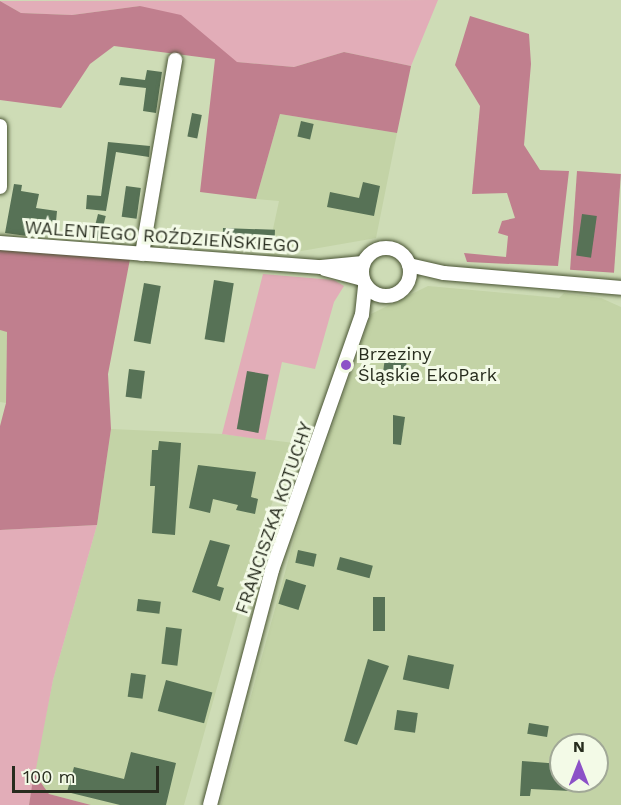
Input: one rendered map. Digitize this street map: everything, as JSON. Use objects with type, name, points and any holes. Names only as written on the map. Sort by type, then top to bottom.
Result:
[{"type":"street","points":[[142,254],[175,60]]},
{"type":"street","points":[[0,126],[0,187]]},
{"type":"street","name":"WALENTEGO ROŹDZIEŃSKIEGO","points":[[0,243],[321,267],[363,263]]},
{"type":"street","points":[[444,273],[407,284],[396,294],[382,296],[364,282],[363,263],[372,252],[385,248],[398,251],[409,265],[444,273],[621,288]]},
{"type":"street","points":[[407,284],[409,265]]},
{"type":"street","name":"WALENTEGO ROŹDZIEŃSKIEGO","points":[[321,267],[364,282]]},
{"type":"street","name":"FRANCISZKA KOTUCHY","points":[[210,805],[272,570],[362,315],[364,282]]},
{"type":"street","name":"FRANCISZKA KOTUCHY","points":[[362,315],[382,296]]},
{"type":"shaded area","points":[[438,0],[411,66],[344,52],[294,67],[236,62],[214,45],[140,6],[72,15],[21,13],[0,1]]},
{"type":"shaded area","points":[[0,1],[21,13],[72,15],[140,6],[181,15],[237,62],[294,67],[344,52],[411,66],[397,133],[280,114],[256,199],[200,192],[215,59],[114,46],[90,64],[61,108],[0,100]]},
{"type":"shaded area","points":[[470,16],[529,34],[531,64],[524,145],[540,170],[569,171],[558,266],[467,262],[464,253],[506,257],[508,236],[498,233],[502,221],[515,218],[507,193],[472,194],[480,106],[455,65]]},
{"type":"shaded area","points":[[280,114],[397,133],[376,238],[267,257],[279,201],[256,199]]},
{"type":"shaded area","points":[[577,171],[621,174],[614,273],[570,270]]},
{"type":"shaded area","points":[[0,246],[130,259],[108,374],[111,429],[97,525],[0,530],[0,426],[6,403],[7,332],[0,330]]},
{"type":"shaded area","points":[[263,274],[334,280],[344,286],[334,302],[315,369],[282,362],[265,440],[222,434]]},
{"type":"shaded area","points":[[428,286],[559,298],[564,293],[601,298],[621,307],[621,805],[221,805],[295,536],[371,314]]},
{"type":"shaded area","points":[[0,330],[7,331],[6,403],[0,402]]},
{"type":"shaded area","points":[[111,429],[222,434],[294,443],[257,545],[184,805],[91,805],[49,794],[34,773],[53,680],[97,525]]},
{"type":"shaded area","points":[[97,525],[53,680],[29,805],[0,805],[0,530]]},
{"type":"shaded area","points":[[34,773],[49,794],[91,805],[29,805]]},
{"type":"building","points":[[147,70],[162,72],[156,113],[143,111],[146,88],[119,85],[121,77],[145,80]]},
{"type":"building","points":[[192,113],[202,115],[197,138],[187,137]]},
{"type":"building","points":[[301,121],[314,124],[310,140],[297,137]]},
{"type":"building","points":[[108,142],[150,146],[149,157],[116,152],[106,211],[86,209],[87,195],[101,196]]},
{"type":"building","points":[[363,182],[380,186],[374,216],[327,207],[330,192],[359,198]]},
{"type":"building","points":[[14,184],[22,185],[21,191],[39,194],[36,208],[57,211],[56,222],[31,218],[27,236],[5,233]]},
{"type":"building","points":[[126,186],[141,188],[137,219],[122,217]]},
{"type":"building","points":[[98,214],[106,216],[99,241],[92,239]]},
{"type":"building","points":[[582,214],[597,216],[591,258],[576,256]]},
{"type":"building","points":[[223,228],[275,230],[274,245],[222,243]]},
{"type":"building","points":[[214,280],[234,283],[224,342],[205,339]]},
{"type":"building","points":[[144,283],[161,286],[150,344],[134,341]]},
{"type":"building","points":[[386,351],[408,354],[404,381],[382,378]]},
{"type":"building","points":[[129,369],[145,371],[141,399],[126,397]]},
{"type":"building","points":[[247,371],[269,375],[258,433],[237,429]]},
{"type":"building","points":[[393,415],[405,417],[401,445],[393,444]]},
{"type":"building","points":[[159,441],[181,443],[175,535],[152,533],[155,486],[150,486],[152,450],[158,450]]},
{"type":"building","points":[[198,465],[256,472],[251,497],[258,499],[255,514],[236,510],[238,505],[213,499],[210,513],[189,508]]},
{"type":"building","points":[[210,540],[230,545],[217,586],[224,588],[220,601],[192,592]]},
{"type":"building","points":[[298,550],[317,554],[314,567],[295,563]]},
{"type":"building","points":[[340,557],[373,566],[369,578],[337,570]]},
{"type":"building","points":[[286,579],[306,585],[298,610],[278,604]]},
{"type":"building","points":[[373,597],[385,597],[385,631],[373,631]]},
{"type":"building","points":[[138,599],[161,602],[159,614],[137,611]]},
{"type":"building","points":[[166,627],[182,629],[177,666],[161,664]]},
{"type":"building","points":[[408,655],[454,665],[449,689],[403,679]]},
{"type":"building","points":[[368,659],[389,666],[357,745],[344,741]]},
{"type":"building","points":[[131,673],[146,675],[143,699],[128,697]]},
{"type":"building","points":[[166,680],[212,692],[204,723],[158,711]]},
{"type":"building","points":[[397,710],[418,713],[415,733],[394,730]]},
{"type":"building","points":[[529,723],[549,726],[547,737],[527,734]]},
{"type":"building","points":[[131,752],[176,763],[166,805],[120,805],[67,792],[74,767],[124,779]]},
{"type":"building","points":[[522,761],[549,763],[549,790],[531,789],[530,796],[520,796]]},
{"type":"place","name":"Brzeziny Śląskie EkoPark","points":[[346,365]]}]
